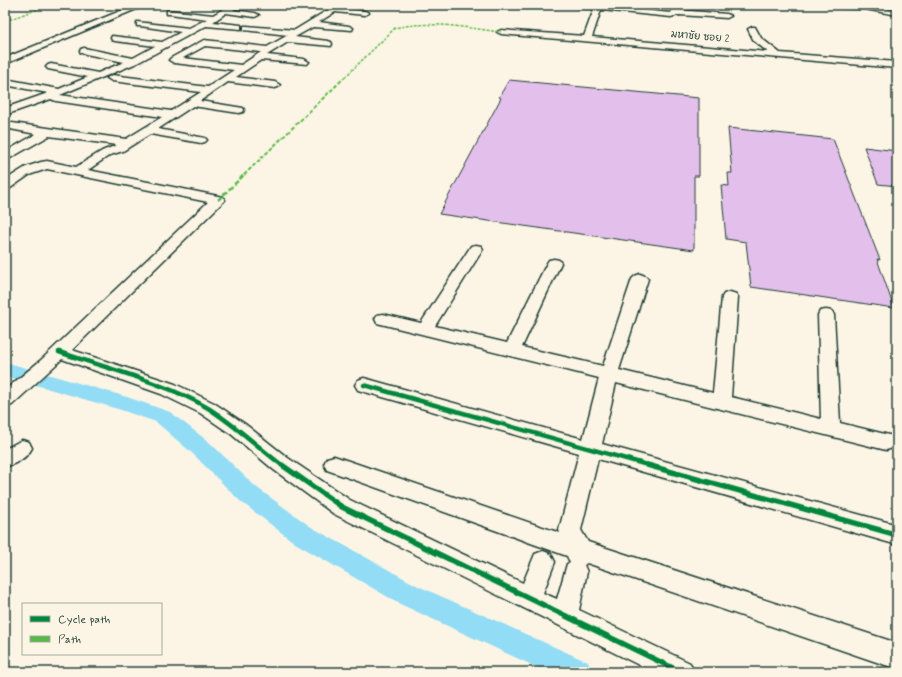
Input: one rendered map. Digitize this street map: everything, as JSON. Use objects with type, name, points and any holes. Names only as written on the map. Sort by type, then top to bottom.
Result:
[{"type":"street","points":[[5,61],[142,5]]},
{"type":"street","points":[[5,112],[58,95],[134,61],[235,5]]},
{"type":"street","points":[[577,5],[666,14],[675,14],[675,8],[728,16]]},
{"type":"street","points":[[831,5],[869,6],[897,13]]},
{"type":"street","points":[[587,40],[598,8]]},
{"type":"street","points":[[86,172],[113,160],[119,154],[123,146],[228,79],[269,50],[334,10],[365,13]]},
{"type":"street","points":[[225,11],[255,15]]},
{"type":"street","points":[[170,12],[214,18]]},
{"type":"street","points":[[205,23],[238,28]]},
{"type":"street","points":[[140,24],[190,31]]},
{"type":"street","points":[[311,24],[349,28]]},
{"type":"street","points":[[247,28],[296,33]]},
{"type":"street","points":[[752,29],[757,39],[777,54]]},
{"type":"street","name":"มหาชัย ซอย 2","points":[[501,32],[897,65]]},
{"type":"street","points":[[174,60],[214,37]]},
{"type":"street","points":[[115,38],[163,45]]},
{"type":"street","points":[[287,39],[328,44]]},
{"type":"street","points":[[204,43],[269,50]]},
{"type":"street","points":[[84,52],[134,61]]},
{"type":"street","points":[[149,57],[242,68]]},
{"type":"street","points":[[260,57],[304,62]]},
{"type":"street","points":[[51,67],[99,76]]},
{"type":"street","points":[[112,78],[211,90]]},
{"type":"street","points":[[228,79],[276,85]]},
{"type":"street","points":[[6,82],[58,95],[174,114]]},
{"type":"street","points":[[191,103],[239,110]]},
{"type":"street","points":[[5,125],[123,146]]},
{"type":"street","points":[[148,130],[201,140]]},
{"type":"street","points":[[5,157],[47,132]]},
{"type":"street","points":[[5,186],[36,166],[47,165],[218,200],[53,358],[5,400]]},
{"type":"street","points":[[425,329],[476,249]]},
{"type":"street","points":[[512,351],[554,263]]},
{"type":"street","points":[[565,616],[578,561],[570,530],[609,375],[640,279]]},
{"type":"street","points":[[721,402],[730,297]]},
{"type":"street","points":[[826,315],[831,428]]},
{"type":"street","points":[[383,319],[886,442]]},
{"type":"street","points":[[53,358],[168,389],[207,408],[238,429],[281,464],[342,507],[681,672]]},
{"type":"street","points":[[364,385],[894,534]]},
{"type":"street","points":[[334,464],[546,550],[578,561],[897,656]]},
{"type":"street","points":[[529,599],[546,550],[570,530]]},
{"type":"building","points":[[509,80],[699,98],[699,176],[694,176],[694,250],[439,214],[501,98],[499,97]]},
{"type":"building","points":[[728,128],[833,139],[880,260],[877,259],[894,308],[751,287],[746,242],[726,239],[721,185],[729,186],[728,173],[732,173]]},
{"type":"building","points":[[864,147],[897,151],[897,186],[878,184]]},
{"type":"waterway","points":[[5,369],[127,404],[163,417],[201,448],[248,494],[303,535],[409,595],[578,672]]},
{"type":"marked path","points":[[5,21],[49,5]]},
{"type":"marked path","points":[[218,200],[395,28],[404,26],[430,25],[501,32]]},
{"type":"cycle path","points":[[59,352],[168,389],[207,408],[238,429],[281,464],[342,507],[681,672]]},
{"type":"cycle path","points":[[364,385],[894,534]]}]
